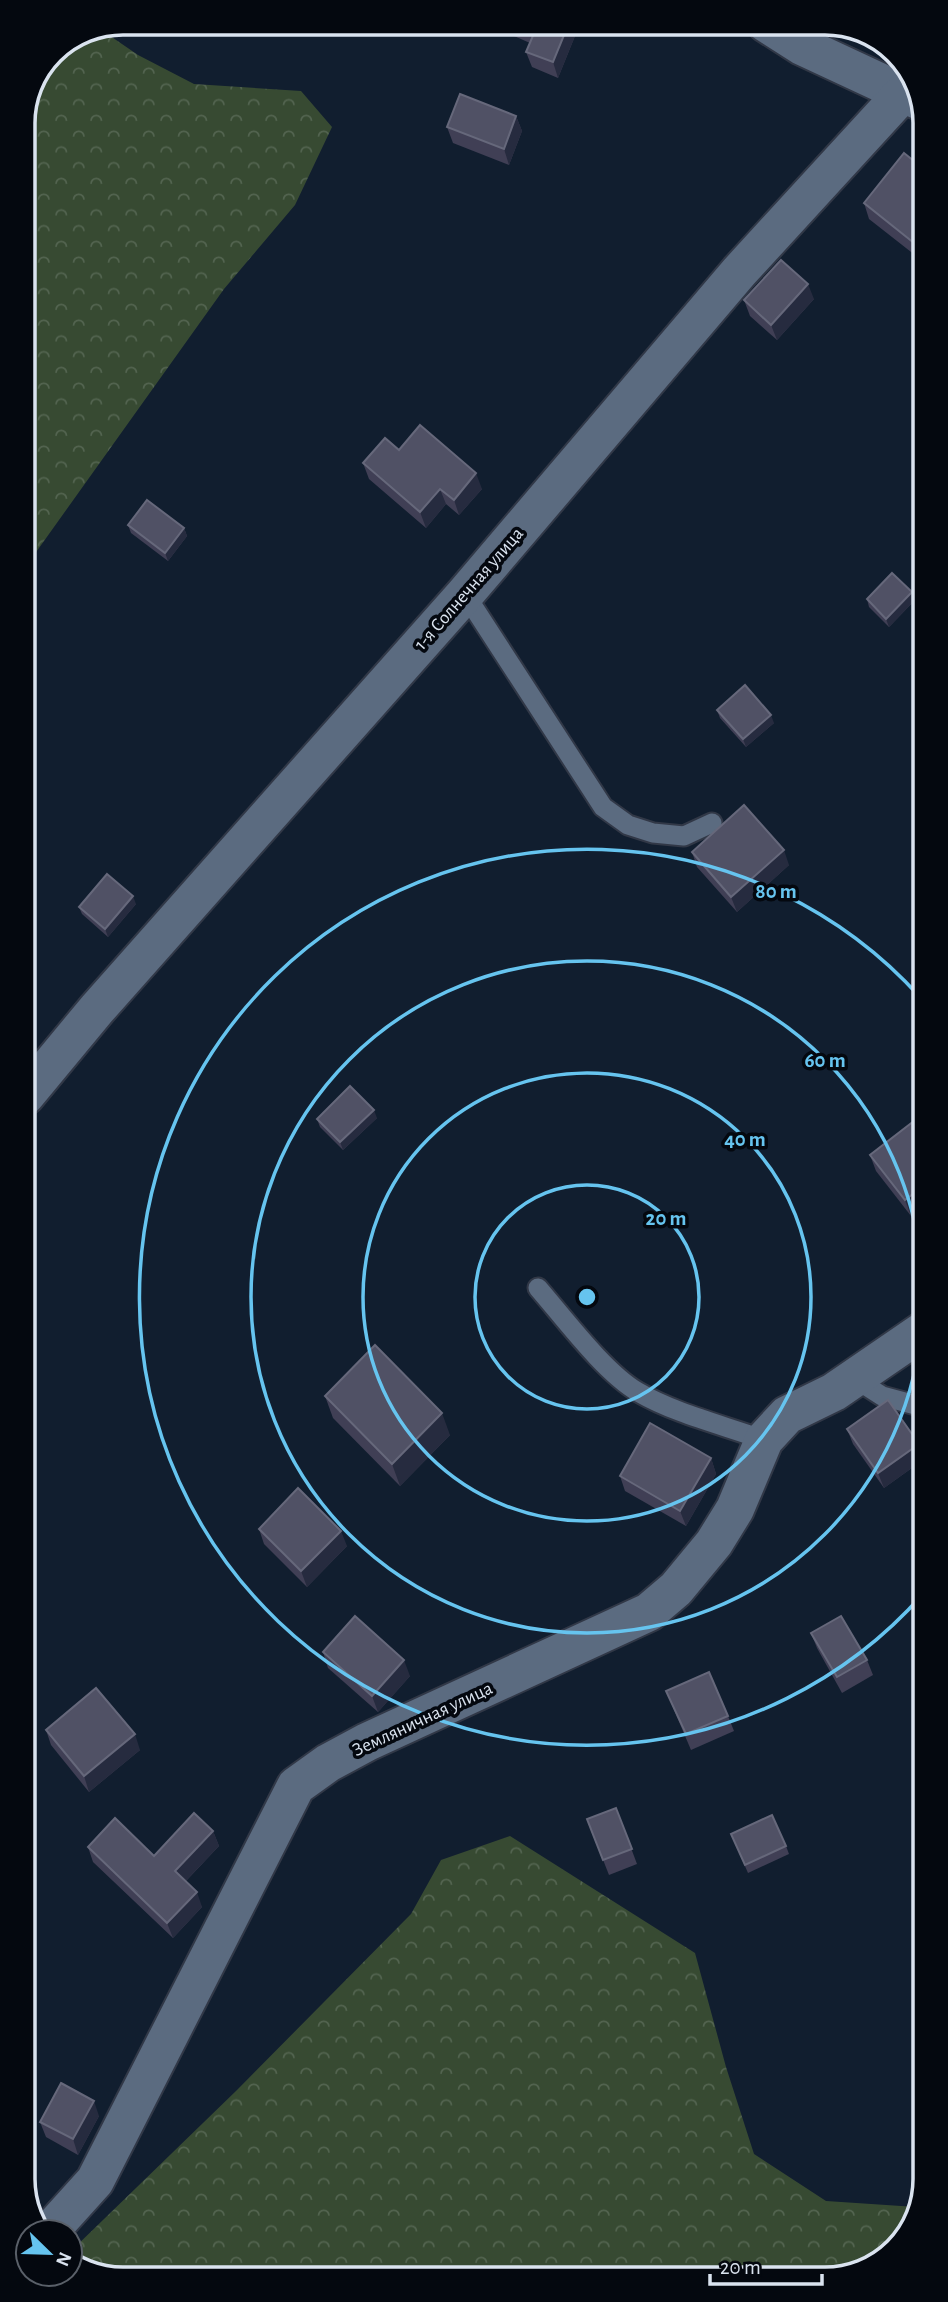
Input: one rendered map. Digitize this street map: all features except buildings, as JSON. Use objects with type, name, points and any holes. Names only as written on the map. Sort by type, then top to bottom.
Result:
[{"type":"street","points":[[784,35],[802,46],[906,89]]},
{"type":"street","name":"1-я Солнечная улица","points":[[35,1084],[97,1009],[465,594],[738,272],[908,97]]},
{"type":"street","name":"Земляничная улица","points":[[62,2218],[95,2181],[296,1786],[328,1763],[367,1742],[649,1612],[676,1589],[715,1543],[735,1509],[764,1440],[787,1415],[834,1392],[913,1338]]},
{"type":"lane","points":[[465,594],[603,807],[628,825],[653,833],[684,836],[712,823]]},
{"type":"lane","points":[[538,1288],[615,1374],[638,1392],[667,1406],[764,1440]]},
{"type":"lane","points":[[854,1378],[882,1396],[913,1404]]},
{"type":"green space","points":[[111,36],[138,55],[194,84],[301,91],[332,127],[295,205],[224,289],[35,554],[35,117],[38,100],[50,74],[74,50],[89,42]]},
{"type":"green space","points":[[510,1836],[695,1953],[726,2067],[754,2154],[826,2201],[908,2206],[895,2233],[869,2255],[853,2262],[825,2267],[117,2267],[84,2258],[84,2238],[237,2090],[411,1914],[441,1860]]}]
